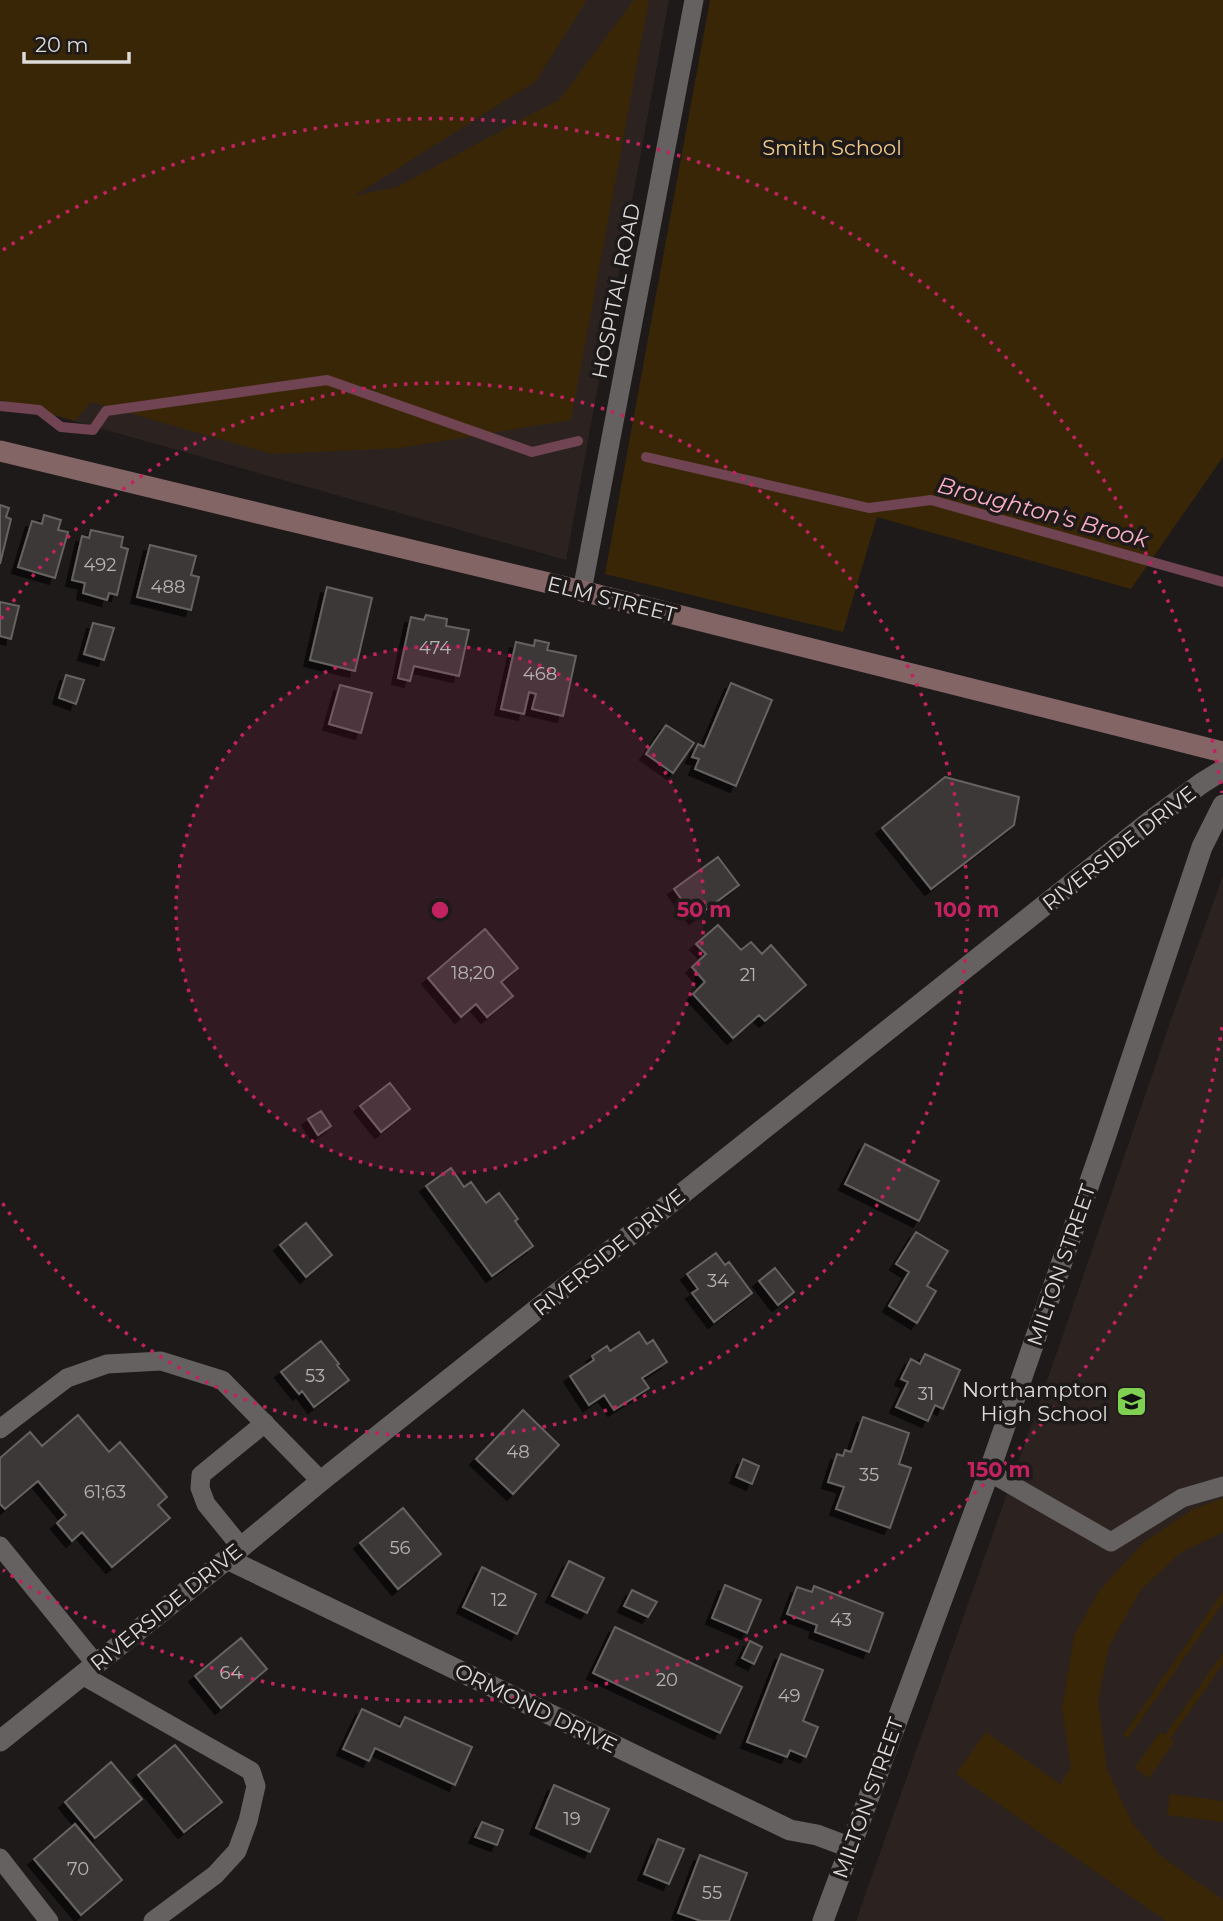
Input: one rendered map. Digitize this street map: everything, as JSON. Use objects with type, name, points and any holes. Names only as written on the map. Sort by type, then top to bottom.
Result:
[{"type":"main road","name":"ELM STREET","points":[[0,451],[582,591],[1223,752]]},
{"type":"street","name":"RIVERSIDE DRIVE","points":[[0,1741],[321,1481],[1153,819],[1223,770]]},
{"type":"street","name":"MILTON STREET","points":[[823,1921],[989,1472],[1202,847],[1223,806]]},
{"type":"street","name":"ORMOND DRIVE","points":[[234,1553],[790,1830],[817,1835],[849,1847]]},
{"type":"lane","name":"HOSPITAL ROAD","points":[[582,591],[694,0]]},
{"type":"lane","points":[[0,1430],[67,1378],[107,1364],[161,1360],[222,1381],[321,1481]]},
{"type":"lane","points":[[234,1553],[206,1504],[200,1488],[201,1475],[265,1423]]},
{"type":"lane","points":[[989,1472],[1111,1542],[1182,1498],[1223,1486]]},
{"type":"lane","points":[[0,1546],[88,1669],[251,1772],[256,1786],[248,1821],[237,1851],[215,1875],[153,1921]]},
{"type":"lane","points":[[0,1857],[50,1921]]},
{"type":"shaded area","points":[[0,0],[669,0],[566,560],[0,400]]},
{"type":"shaded area","name":"Northampton High School","points":[[1223,876],[1223,1921],[856,1921],[1173,1014]]},
{"type":"green space","points":[[0,0],[587,0],[536,81],[354,196],[397,187],[560,99],[634,0],[649,0],[571,420],[400,448],[272,454],[91,402],[75,421],[0,400]]},
{"type":"green space","name":"Smith School","points":[[710,0],[1223,0],[1223,457],[1131,589],[877,517],[843,632],[605,574]]},
{"type":"green space","points":[[1223,1498],[1223,1532],[1180,1553],[1140,1591],[1109,1646],[1098,1700],[1107,1769],[1132,1823],[1161,1856],[1223,1900],[1223,1921],[1166,1921],[956,1774],[986,1732],[1060,1784],[1071,1768],[1062,1708],[1074,1636],[1099,1591],[1144,1542],[1193,1509]]},
{"type":"green space","points":[[1223,1592],[1223,1603],[1128,1738],[1123,1735]]},
{"type":"green space","points":[[1223,1653],[1223,1664],[1170,1739],[1174,1742],[1149,1778],[1135,1768],[1160,1732],[1165,1735]]},
{"type":"green space","points":[[1170,1794],[1223,1801],[1223,1822],[1167,1815]]},
{"type":"building","points":[[0,505],[9,508],[6,517],[11,519],[0,564]]},
{"type":"building","points":[[44,515],[61,520],[58,530],[68,532],[55,578],[18,567],[32,521],[42,524]]},
{"type":"building","points":[[91,530],[123,537],[121,547],[128,549],[117,595],[109,593],[107,600],[83,593],[85,583],[72,580],[82,536],[89,538]]},
{"type":"building","points":[[150,545],[196,556],[191,575],[199,577],[191,610],[137,597]]},
{"type":"building","points":[[327,587],[372,598],[355,671],[310,660]]},
{"type":"building","points":[[0,602],[19,606],[11,639],[0,636]]},
{"type":"building","points":[[426,615],[447,619],[446,626],[469,630],[459,676],[414,666],[410,681],[398,678],[411,617],[424,620]]},
{"type":"building","points":[[93,623],[114,628],[104,660],[84,654]]},
{"type":"building","points":[[535,640],[549,643],[547,650],[576,656],[563,716],[532,709],[536,694],[529,692],[524,714],[501,709],[516,642],[534,646]]},
{"type":"building","points":[[66,675],[84,680],[76,704],[59,698]]},
{"type":"building","points":[[731,683],[772,700],[736,786],[695,769],[699,759],[692,757],[698,744],[704,747]]},
{"type":"building","points":[[340,685],[372,693],[361,733],[329,724]]},
{"type":"building","points":[[666,725],[694,743],[673,773],[646,754]]},
{"type":"building","points":[[945,777],[1019,797],[1014,825],[931,889],[882,828]]},
{"type":"building","points":[[718,857],[739,885],[695,918],[674,889]]},
{"type":"building","points":[[718,925],[741,950],[751,942],[762,954],[771,945],[806,985],[765,1021],[759,1015],[733,1038],[693,994],[705,982],[692,967],[706,954],[696,944]]},
{"type":"building","points":[[485,929],[518,968],[501,982],[513,996],[487,1017],[476,1004],[461,1017],[428,978]]},
{"type":"building","points":[[390,1083],[410,1109],[381,1132],[360,1106]]},
{"type":"building","points":[[321,1111],[331,1126],[318,1135],[308,1119]]},
{"type":"building","points":[[865,1144],[939,1181],[919,1221],[845,1184]]},
{"type":"building","points":[[451,1168],[464,1187],[471,1182],[486,1203],[499,1193],[533,1246],[492,1276],[426,1186]]},
{"type":"building","points":[[306,1223],[332,1255],[306,1277],[280,1245]]},
{"type":"building","points":[[916,1232],[948,1251],[927,1286],[936,1291],[917,1323],[889,1306],[909,1272],[896,1264]]},
{"type":"building","points":[[716,1253],[725,1265],[729,1262],[752,1293],[714,1322],[692,1293],[698,1289],[687,1274]]},
{"type":"building","points":[[775,1268],[794,1292],[778,1305],[759,1281]]},
{"type":"building","points":[[639,1332],[647,1344],[653,1340],[667,1362],[642,1378],[649,1388],[614,1410],[604,1395],[589,1405],[570,1376],[594,1360],[592,1356],[607,1346],[610,1351]]},
{"type":"building","points":[[321,1341],[349,1380],[314,1407],[302,1391],[299,1394],[281,1372]]},
{"type":"building","points":[[925,1354],[960,1370],[943,1409],[935,1405],[928,1421],[896,1407],[908,1382],[901,1379],[911,1359],[920,1364]]},
{"type":"building","points":[[523,1410],[559,1445],[513,1494],[476,1459]]},
{"type":"building","points":[[78,1415],[109,1452],[120,1442],[167,1497],[158,1505],[170,1518],[112,1567],[82,1532],[72,1541],[57,1523],[66,1515],[38,1481],[5,1509],[0,1504],[0,1458],[30,1432],[42,1446]]},
{"type":"building","points":[[863,1417],[909,1433],[899,1464],[911,1468],[890,1528],[836,1509],[844,1487],[828,1482],[837,1454],[843,1456],[845,1450],[851,1452]]},
{"type":"building","points":[[743,1459],[759,1466],[752,1484],[736,1477]]},
{"type":"building","points":[[403,1508],[441,1554],[398,1589],[360,1543]]},
{"type":"building","points":[[569,1561],[604,1578],[587,1613],[552,1596]]},
{"type":"building","points":[[482,1567],[536,1594],[517,1634],[463,1607]]},
{"type":"building","points":[[725,1585],[761,1600],[747,1633],[712,1618]]},
{"type":"building","points":[[814,1586],[883,1613],[869,1652],[815,1632],[817,1625],[787,1614],[797,1587],[812,1592]]},
{"type":"building","points":[[632,1590],[657,1602],[648,1617],[624,1606]]},
{"type":"building","points":[[615,1627],[742,1687],[720,1733],[593,1673]]},
{"type":"building","points":[[241,1638],[267,1669],[221,1708],[195,1676]]},
{"type":"building","points":[[750,1641],[762,1647],[754,1664],[742,1658]]},
{"type":"building","points":[[781,1654],[823,1670],[803,1721],[818,1727],[806,1757],[790,1750],[787,1757],[747,1742]]},
{"type":"building","points":[[362,1709],[400,1727],[405,1717],[472,1747],[455,1785],[375,1748],[369,1761],[343,1749]]},
{"type":"building","points":[[175,1745],[222,1802],[184,1832],[138,1775]]},
{"type":"building","points":[[111,1762],[142,1799],[95,1838],[65,1802]]},
{"type":"building","points":[[554,1785],[609,1809],[590,1852],[536,1828]]},
{"type":"building","points":[[482,1822],[503,1830],[497,1845],[475,1837]]},
{"type":"building","points":[[75,1824],[122,1880],[81,1915],[34,1859]]},
{"type":"building","points":[[658,1839],[684,1849],[669,1884],[644,1874]]},
{"type":"building","points":[[700,1855],[747,1873],[729,1921],[701,1921],[678,1913]]},
{"type":"waterway","name":"Broughton's Brook","points":[[0,406],[39,410],[61,427],[93,430],[106,411],[327,380],[532,452],[578,441]]},
{"type":"waterway","name":"Broughton's Brook","points":[[646,457],[869,508],[931,500],[1223,582]]},
{"type":"place","name":"Northampton High School","points":[[1131,1401]]}]
